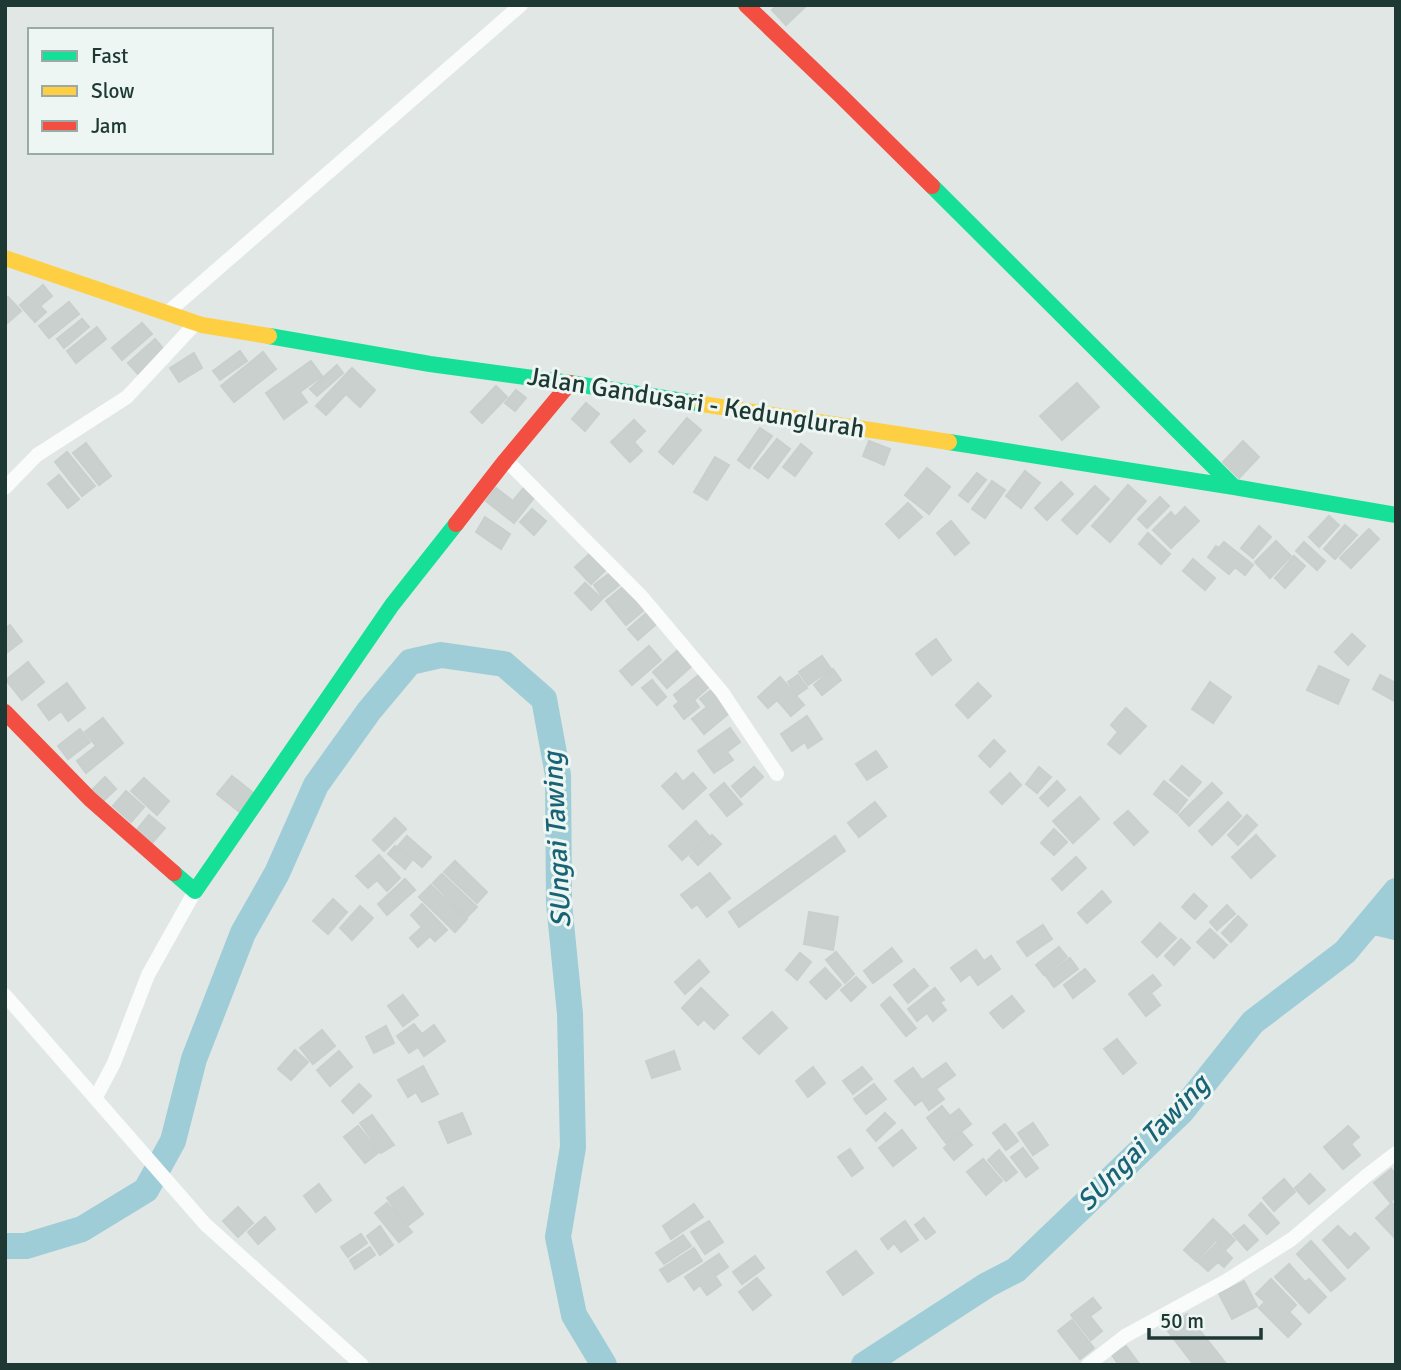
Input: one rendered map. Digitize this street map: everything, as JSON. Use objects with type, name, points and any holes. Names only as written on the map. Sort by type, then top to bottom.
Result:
[{"type":"street","points":[[167,313],[521,5]]},
{"type":"street","points":[[746,5],[1234,487]]},
{"type":"street","name":"Jalan Gandusari - Kedunglurah","points":[[5,258],[197,323],[430,364],[570,383],[1396,515]]},
{"type":"street","points":[[5,488],[37,455],[127,397],[197,323]]},
{"type":"street","points":[[96,1097],[114,1063],[148,975],[195,891],[393,605],[570,383]]},
{"type":"street","points":[[506,460],[642,597],[722,692],[777,774]]},
{"type":"street","points":[[5,712],[90,799],[195,891]]},
{"type":"street","points":[[5,995],[205,1224],[362,1365]]},
{"type":"street","points":[[1088,1365],[1125,1336],[1226,1281],[1292,1239],[1396,1153]]},
{"type":"building","points":[[777,5],[807,5],[786,25],[772,10]]},
{"type":"building","points":[[43,285],[52,296],[40,306],[46,312],[35,322],[20,305]]},
{"type":"building","points":[[8,297],[21,311],[5,325],[5,299]]},
{"type":"building","points":[[69,302],[79,314],[49,338],[39,326]]},
{"type":"building","points":[[82,319],[89,327],[64,348],[57,339]]},
{"type":"building","points":[[142,323],[152,334],[122,360],[112,348]]},
{"type":"building","points":[[97,327],[106,339],[76,363],[67,351]]},
{"type":"building","points":[[155,339],[166,352],[139,375],[128,363]]},
{"type":"building","points":[[240,351],[247,361],[220,380],[213,371]]},
{"type":"building","points":[[263,352],[276,369],[234,402],[221,386]]},
{"type":"building","points":[[194,353],[202,368],[179,382],[170,368]]},
{"type":"building","points":[[311,361],[322,376],[300,392],[307,402],[284,419],[266,393]]},
{"type":"building","points":[[337,365],[343,373],[317,396],[310,389]]},
{"type":"building","points":[[352,368],[375,390],[360,407],[346,394],[326,415],[316,406]]},
{"type":"building","points":[[1077,383],[1099,407],[1062,440],[1040,416]]},
{"type":"building","points":[[496,386],[507,397],[482,423],[471,412]]},
{"type":"building","points":[[516,390],[526,398],[515,411],[505,403]]},
{"type":"building","points":[[586,403],[599,414],[585,431],[572,419]]},
{"type":"building","points":[[687,418],[701,430],[673,464],[659,452]]},
{"type":"building","points":[[634,420],[645,431],[634,442],[642,451],[630,462],[611,442]]},
{"type":"building","points":[[760,428],[772,436],[749,468],[738,460]]},
{"type":"building","points":[[777,439],[790,449],[768,478],[754,468]]},
{"type":"building","points":[[869,441],[890,449],[884,465],[863,456]]},
{"type":"building","points":[[1243,441],[1259,457],[1239,478],[1223,462]]},
{"type":"building","points":[[86,443],[111,476],[99,485],[73,453]]},
{"type":"building","points":[[801,444],[812,453],[795,476],[783,467]]},
{"type":"building","points":[[67,452],[95,486],[82,496],[55,462]]},
{"type":"building","points":[[715,457],[729,465],[707,500],[694,492]]},
{"type":"building","points":[[927,468],[950,487],[929,514],[905,495]]},
{"type":"building","points":[[1025,471],[1040,483],[1021,508],[1006,496]]},
{"type":"building","points":[[977,473],[986,480],[968,502],[959,495]]},
{"type":"building","points":[[59,475],[79,499],[68,508],[48,484]]},
{"type":"building","points":[[992,481],[1005,490],[985,518],[972,509]]},
{"type":"building","points":[[1061,482],[1073,494],[1047,520],[1035,508]]},
{"type":"building","points":[[526,485],[537,494],[514,523],[486,501],[496,488],[513,501]]},
{"type":"building","points":[[1128,485],[1146,501],[1110,542],[1092,526]]},
{"type":"building","points":[[1095,486],[1109,499],[1077,534],[1062,520]]},
{"type":"building","points":[[1160,497],[1169,506],[1147,528],[1138,519]]},
{"type":"building","points":[[908,503],[922,517],[899,538],[886,524]]},
{"type":"building","points":[[1185,507],[1199,521],[1171,548],[1153,530],[1171,512],[1175,517]]},
{"type":"building","points":[[532,509],[546,521],[534,535],[520,522]]},
{"type":"building","points":[[1329,516],[1339,525],[1319,547],[1309,537]]},
{"type":"building","points":[[485,517],[510,534],[501,549],[476,532]]},
{"type":"building","points":[[951,521],[969,543],[955,555],[937,533]]},
{"type":"building","points":[[1345,525],[1357,535],[1335,559],[1324,549]]},
{"type":"building","points":[[1259,526],[1271,537],[1253,558],[1241,548]]},
{"type":"building","points":[[1369,529],[1379,539],[1351,568],[1340,558]]},
{"type":"building","points":[[1148,533],[1170,554],[1161,564],[1139,544]]},
{"type":"building","points":[[1276,541],[1291,556],[1270,578],[1255,562]]},
{"type":"building","points":[[1224,542],[1253,565],[1245,575],[1235,567],[1229,574],[1208,557],[1216,546],[1219,548]]},
{"type":"building","points":[[1304,542],[1325,561],[1317,570],[1296,551]]},
{"type":"building","points":[[595,549],[610,566],[591,584],[575,567]]},
{"type":"building","points":[[1294,556],[1305,566],[1285,588],[1275,578]]},
{"type":"building","points":[[1193,559],[1215,578],[1205,590],[1183,571]]},
{"type":"building","points":[[614,570],[623,582],[603,598],[594,585]]},
{"type":"building","points":[[585,583],[602,599],[591,610],[575,593]]},
{"type":"building","points":[[624,586],[644,610],[626,625],[606,601]]},
{"type":"building","points":[[651,609],[661,620],[638,640],[628,629]]},
{"type":"building","points":[[10,625],[22,641],[5,654],[5,629]]},
{"type":"building","points":[[1352,634],[1365,646],[1348,665],[1335,652]]},
{"type":"building","points":[[936,639],[951,660],[932,675],[916,654]]},
{"type":"building","points":[[649,646],[661,660],[632,685],[620,671]]},
{"type":"building","points":[[678,650],[692,666],[667,688],[653,672]]},
{"type":"building","points":[[822,656],[831,669],[808,685],[799,672]]},
{"type":"building","points":[[28,662],[44,682],[22,700],[6,680]]},
{"type":"building","points":[[1319,666],[1349,680],[1338,704],[1307,690]]},
{"type":"building","points":[[833,669],[841,680],[822,695],[814,685]]},
{"type":"building","points":[[700,674],[710,686],[694,700],[699,707],[684,719],[674,706],[679,702],[674,695]]},
{"type":"building","points":[[798,675],[807,688],[797,695],[788,682]]},
{"type":"building","points":[[1380,675],[1396,683],[1396,702],[1373,689]]},
{"type":"building","points":[[780,677],[804,705],[791,716],[777,700],[768,708],[758,697]]},
{"type":"building","points":[[652,680],[666,697],[657,705],[642,688]]},
{"type":"building","points":[[1210,682],[1231,697],[1213,723],[1192,709]]},
{"type":"building","points":[[67,683],[85,708],[68,721],[61,711],[49,720],[38,705]]},
{"type":"building","points":[[978,683],[991,696],[968,718],[956,705]]},
{"type":"building","points":[[714,688],[733,710],[704,734],[692,719],[707,707],[700,699]]},
{"type":"building","points":[[1126,708],[1146,726],[1120,754],[1108,744],[1118,732],[1111,725]]},
{"type":"building","points":[[807,716],[822,739],[808,748],[805,742],[792,751],[781,734]]},
{"type":"building","points":[[103,718],[123,743],[86,773],[77,761],[96,746],[85,732]]},
{"type":"building","points":[[730,728],[740,742],[727,752],[733,760],[714,773],[698,751]]},
{"type":"building","points":[[80,729],[90,742],[68,759],[58,746]]},
{"type":"building","points":[[994,740],[1005,751],[990,767],[979,756]]},
{"type":"building","points":[[876,751],[887,767],[867,780],[856,764]]},
{"type":"building","points":[[1182,766],[1201,782],[1189,796],[1170,780]]},
{"type":"building","points":[[754,767],[763,777],[741,797],[732,786]]},
{"type":"building","points":[[1039,767],[1051,777],[1037,793],[1026,784]]},
{"type":"building","points":[[676,773],[683,782],[693,773],[706,788],[683,809],[662,786]]},
{"type":"building","points":[[1010,773],[1021,785],[1002,804],[990,792]]},
{"type":"building","points":[[232,776],[256,795],[241,813],[217,794]]},
{"type":"building","points":[[105,777],[116,789],[102,802],[91,791]]},
{"type":"building","points":[[144,778],[169,801],[157,815],[131,791]]},
{"type":"building","points":[[1057,781],[1065,790],[1048,806],[1040,798]]},
{"type":"building","points":[[1164,781],[1187,800],[1177,813],[1154,794]]},
{"type":"building","points":[[724,783],[742,804],[727,816],[710,795]]},
{"type":"building","points":[[1212,783],[1222,793],[1189,826],[1179,815]]},
{"type":"building","points":[[126,791],[144,807],[131,822],[113,806]]},
{"type":"building","points":[[1080,797],[1099,819],[1073,843],[1053,821]]},
{"type":"building","points":[[875,802],[886,816],[859,837],[848,823]]},
{"type":"building","points":[[1228,802],[1241,816],[1212,845],[1199,831]]},
{"type":"building","points":[[1128,811],[1148,832],[1134,845],[1114,823]]},
{"type":"building","points":[[149,815],[165,828],[151,844],[136,831]]},
{"type":"building","points":[[1247,815],[1257,825],[1238,845],[1228,835]]},
{"type":"building","points":[[395,818],[406,829],[384,851],[373,840]]},
{"type":"building","points":[[696,821],[709,836],[682,860],[669,846]]},
{"type":"building","points":[[1054,829],[1067,842],[1054,855],[1041,843]]},
{"type":"building","points":[[712,835],[721,844],[698,865],[690,856]]},
{"type":"building","points":[[1256,835],[1275,856],[1251,878],[1232,857]]},
{"type":"building","points":[[407,836],[431,857],[422,867],[398,846]]},
{"type":"building","points":[[835,836],[845,851],[739,927],[729,912]]},
{"type":"building","points":[[395,846],[412,860],[405,869],[388,854]]},
{"type":"building","points":[[379,855],[400,878],[387,891],[377,880],[368,888],[356,876]]},
{"type":"building","points":[[1076,857],[1086,868],[1062,890],[1052,879]]},
{"type":"building","points":[[455,861],[487,892],[477,903],[444,872]]},
{"type":"building","points":[[710,873],[730,898],[707,917],[697,904],[692,908],[681,895]]},
{"type":"building","points":[[442,874],[477,907],[467,917],[433,883]]},
{"type":"building","points":[[405,879],[415,890],[387,915],[378,904]]},
{"type":"building","points":[[431,885],[467,919],[455,932],[419,897]]},
{"type":"building","points":[[1102,891],[1111,902],[1087,923],[1078,913]]},
{"type":"building","points":[[1194,894],[1207,906],[1195,919],[1182,907]]},
{"type":"building","points":[[333,899],[347,912],[328,934],[313,921]]},
{"type":"building","points":[[422,904],[447,930],[435,941],[430,936],[418,947],[410,938],[422,927],[411,915]]},
{"type":"building","points":[[1227,905],[1235,914],[1217,930],[1210,922]]},
{"type":"building","points":[[360,906],[373,918],[352,940],[340,928]]},
{"type":"building","points":[[809,912],[838,917],[833,950],[804,944]]},
{"type":"building","points":[[1238,916],[1247,925],[1231,942],[1222,933]]},
{"type":"building","points":[[1160,923],[1176,938],[1157,957],[1142,942]]},
{"type":"building","points":[[1043,925],[1052,939],[1027,956],[1017,942]]},
{"type":"building","points":[[1210,929],[1227,945],[1214,958],[1197,942]]},
{"type":"building","points":[[1181,939],[1190,948],[1174,965],[1165,956]]},
{"type":"building","points":[[1059,947],[1067,957],[1044,975],[1036,965]]},
{"type":"building","points":[[892,948],[902,961],[873,983],[864,971]]},
{"type":"building","points":[[976,950],[984,961],[991,956],[1000,969],[978,985],[970,974],[961,981],[951,968]]},
{"type":"building","points":[[836,952],[854,974],[845,983],[826,960]]},
{"type":"building","points":[[800,953],[811,962],[797,980],[786,970]]},
{"type":"building","points":[[1070,958],[1078,969],[1054,987],[1046,976]]},
{"type":"building","points":[[699,960],[709,972],[685,994],[675,982]]},
{"type":"building","points":[[825,968],[841,985],[826,999],[810,982]]},
{"type":"building","points":[[914,969],[928,986],[908,1003],[894,985]]},
{"type":"building","points":[[1085,969],[1095,981],[1073,998],[1064,985]]},
{"type":"building","points":[[1153,975],[1161,985],[1151,993],[1160,1005],[1146,1016],[1129,994]]},
{"type":"building","points":[[856,977],[866,987],[851,1001],[841,990]]},
{"type":"building","points":[[701,988],[728,1015],[714,1029],[704,1019],[698,1025],[682,1008]]},
{"type":"building","points":[[935,988],[944,1000],[940,1002],[946,1010],[933,1021],[927,1013],[917,1021],[908,1009]]},
{"type":"building","points":[[403,995],[418,1015],[403,1026],[388,1006]]},
{"type":"building","points":[[1012,996],[1024,1011],[1003,1028],[990,1013]]},
{"type":"building","points":[[890,997],[916,1028],[906,1036],[881,1005]]},
{"type":"building","points":[[772,1012],[787,1028],[759,1054],[743,1038]]},
{"type":"building","points":[[414,1024],[422,1034],[434,1025],[445,1041],[424,1056],[418,1047],[409,1053],[397,1036]]},
{"type":"building","points":[[386,1026],[394,1043],[374,1053],[366,1037]]},
{"type":"building","points":[[322,1030],[335,1046],[313,1064],[300,1048]]},
{"type":"building","points":[[1117,1039],[1136,1063],[1123,1074],[1104,1049]]},
{"type":"building","points":[[295,1050],[308,1062],[291,1080],[278,1069]]},
{"type":"building","points":[[339,1051],[352,1067],[330,1086],[317,1070]]},
{"type":"building","points":[[674,1051],[680,1069],[652,1078],[646,1061]]},
{"type":"building","points":[[946,1063],[955,1075],[936,1089],[944,1099],[929,1110],[922,1100],[915,1105],[895,1081],[913,1068],[922,1080]]},
{"type":"building","points":[[423,1066],[438,1094],[422,1102],[416,1092],[408,1097],[398,1080]]},
{"type":"building","points":[[813,1067],[825,1083],[808,1097],[796,1081]]},
{"type":"building","points":[[862,1067],[872,1079],[853,1094],[843,1081]]},
{"type":"building","points":[[359,1084],[371,1096],[353,1113],[342,1101]]},
{"type":"building","points":[[874,1084],[886,1099],[866,1114],[854,1099]]},
{"type":"building","points":[[942,1106],[950,1116],[959,1109],[971,1124],[946,1143],[927,1118]]},
{"type":"building","points":[[462,1113],[471,1134],[448,1143],[439,1122]]},
{"type":"building","points":[[885,1113],[895,1123],[876,1141],[867,1130]]},
{"type":"building","points":[[372,1115],[394,1145],[381,1153],[360,1123]]},
{"type":"building","points":[[1033,1123],[1048,1145],[1033,1155],[1018,1133]]},
{"type":"building","points":[[1005,1124],[1018,1141],[1006,1150],[993,1133]]},
{"type":"building","points":[[358,1126],[379,1152],[365,1163],[344,1137]]},
{"type":"building","points":[[1348,1126],[1359,1137],[1351,1144],[1360,1155],[1343,1169],[1324,1147]]},
{"type":"building","points":[[902,1130],[916,1148],[893,1166],[879,1148]]},
{"type":"building","points":[[961,1132],[972,1145],[954,1160],[944,1148]]},
{"type":"building","points":[[1023,1148],[1038,1168],[1026,1177],[1011,1157]]},
{"type":"building","points":[[850,1149],[863,1168],[852,1176],[838,1157]]},
{"type":"building","points":[[999,1150],[1017,1172],[1006,1181],[988,1160]]},
{"type":"building","points":[[983,1159],[1002,1181],[986,1195],[967,1172]]},
{"type":"building","points":[[1391,1169],[1396,1174],[1396,1197],[1390,1202],[1374,1183]]},
{"type":"building","points":[[1310,1174],[1325,1190],[1309,1204],[1295,1188]]},
{"type":"building","points":[[1284,1179],[1295,1192],[1274,1211],[1263,1198]]},
{"type":"building","points":[[319,1184],[331,1200],[316,1212],[304,1196]]},
{"type":"building","points":[[403,1187],[423,1214],[407,1226],[387,1198]]},
{"type":"building","points":[[387,1203],[412,1232],[399,1242],[375,1213]]},
{"type":"building","points":[[1261,1203],[1279,1223],[1267,1234],[1249,1215]]},
{"type":"building","points":[[1392,1203],[1396,1207],[1394,1237],[1376,1218]]},
{"type":"building","points":[[694,1204],[703,1217],[671,1239],[663,1226]]},
{"type":"building","points":[[238,1207],[253,1223],[238,1237],[223,1221]]},
{"type":"building","points":[[265,1217],[275,1229],[258,1244],[248,1232]]},
{"type":"building","points":[[924,1218],[935,1232],[926,1239],[915,1225]]},
{"type":"building","points":[[1213,1219],[1235,1240],[1226,1249],[1216,1240],[1196,1261],[1184,1250]]},
{"type":"building","points":[[709,1221],[723,1242],[705,1254],[691,1232]]},
{"type":"building","points":[[905,1221],[918,1240],[901,1252],[894,1243],[888,1249],[881,1239]]},
{"type":"building","points":[[1244,1225],[1258,1240],[1247,1250],[1233,1234]]},
{"type":"building","points":[[380,1226],[393,1245],[380,1255],[367,1236]]},
{"type":"building","points":[[1338,1226],[1350,1238],[1355,1233],[1369,1248],[1348,1268],[1323,1240]]},
{"type":"building","points":[[361,1234],[367,1243],[348,1257],[341,1247]]},
{"type":"building","points":[[683,1235],[691,1246],[664,1264],[656,1253]]},
{"type":"building","points":[[1311,1241],[1345,1279],[1331,1291],[1297,1254]]},
{"type":"building","points":[[1217,1243],[1232,1258],[1224,1267],[1218,1262],[1208,1271],[1198,1262]]},
{"type":"building","points":[[370,1247],[375,1255],[355,1269],[350,1260]]},
{"type":"building","points":[[694,1248],[702,1261],[668,1282],[660,1270]]},
{"type":"building","points":[[856,1251],[873,1273],[843,1295],[827,1272]]},
{"type":"building","points":[[719,1254],[728,1267],[715,1276],[721,1285],[707,1295],[700,1285],[694,1290],[685,1277]]},
{"type":"building","points":[[755,1256],[764,1268],[742,1284],[733,1272]]},
{"type":"building","points":[[1289,1264],[1305,1282],[1309,1279],[1326,1297],[1309,1313],[1275,1277]]},
{"type":"building","points":[[757,1278],[771,1295],[753,1310],[739,1292]]},
{"type":"building","points":[[1271,1279],[1296,1305],[1289,1312],[1301,1324],[1288,1337],[1259,1308],[1265,1302],[1256,1294]]},
{"type":"building","points":[[1244,1281],[1257,1306],[1232,1319],[1219,1294]]},
{"type":"building","points":[[1093,1298],[1101,1308],[1090,1316],[1102,1331],[1091,1340],[1071,1315]]},
{"type":"building","points":[[1187,1314],[1227,1365],[1194,1365],[1167,1330]]},
{"type":"building","points":[[1072,1320],[1094,1348],[1080,1359],[1058,1331]]},
{"type":"building","points":[[1126,1346],[1140,1365],[1119,1365],[1112,1355]]},
{"type":"waterway","name":"SUngai Tawing","points":[[5,1246],[26,1246],[82,1229],[146,1190],[173,1141],[194,1059],[243,933],[277,873],[316,785],[369,711],[410,662],[441,655],[504,664],[544,699],[558,775],[559,903],[570,1014],[573,1147],[558,1237],[574,1315],[604,1365]]},
{"type":"waterway","name":"SUngai Tawing","points":[[864,1365],[987,1285],[1016,1270],[1182,1111],[1253,1022],[1345,952],[1396,891]]},
{"type":"waterway","points":[[1371,921],[1396,927]]},
{"type":"traffic: fast","points":[[932,186],[1234,487]]},
{"type":"traffic: fast","points":[[269,336],[430,364],[702,404]]},
{"type":"traffic: fast","points":[[949,442],[1396,515]]},
{"type":"traffic: fast","points":[[174,873],[195,891],[392,605],[456,524]]},
{"type":"traffic: slow","points":[[5,258],[202,325],[269,336]]},
{"type":"traffic: slow","points":[[702,404],[949,442]]},
{"type":"traffic: jam","points":[[746,5],[932,186]]},
{"type":"traffic: jam","points":[[456,524],[570,383]]},
{"type":"traffic: jam","points":[[5,712],[90,799],[174,873]]}]
